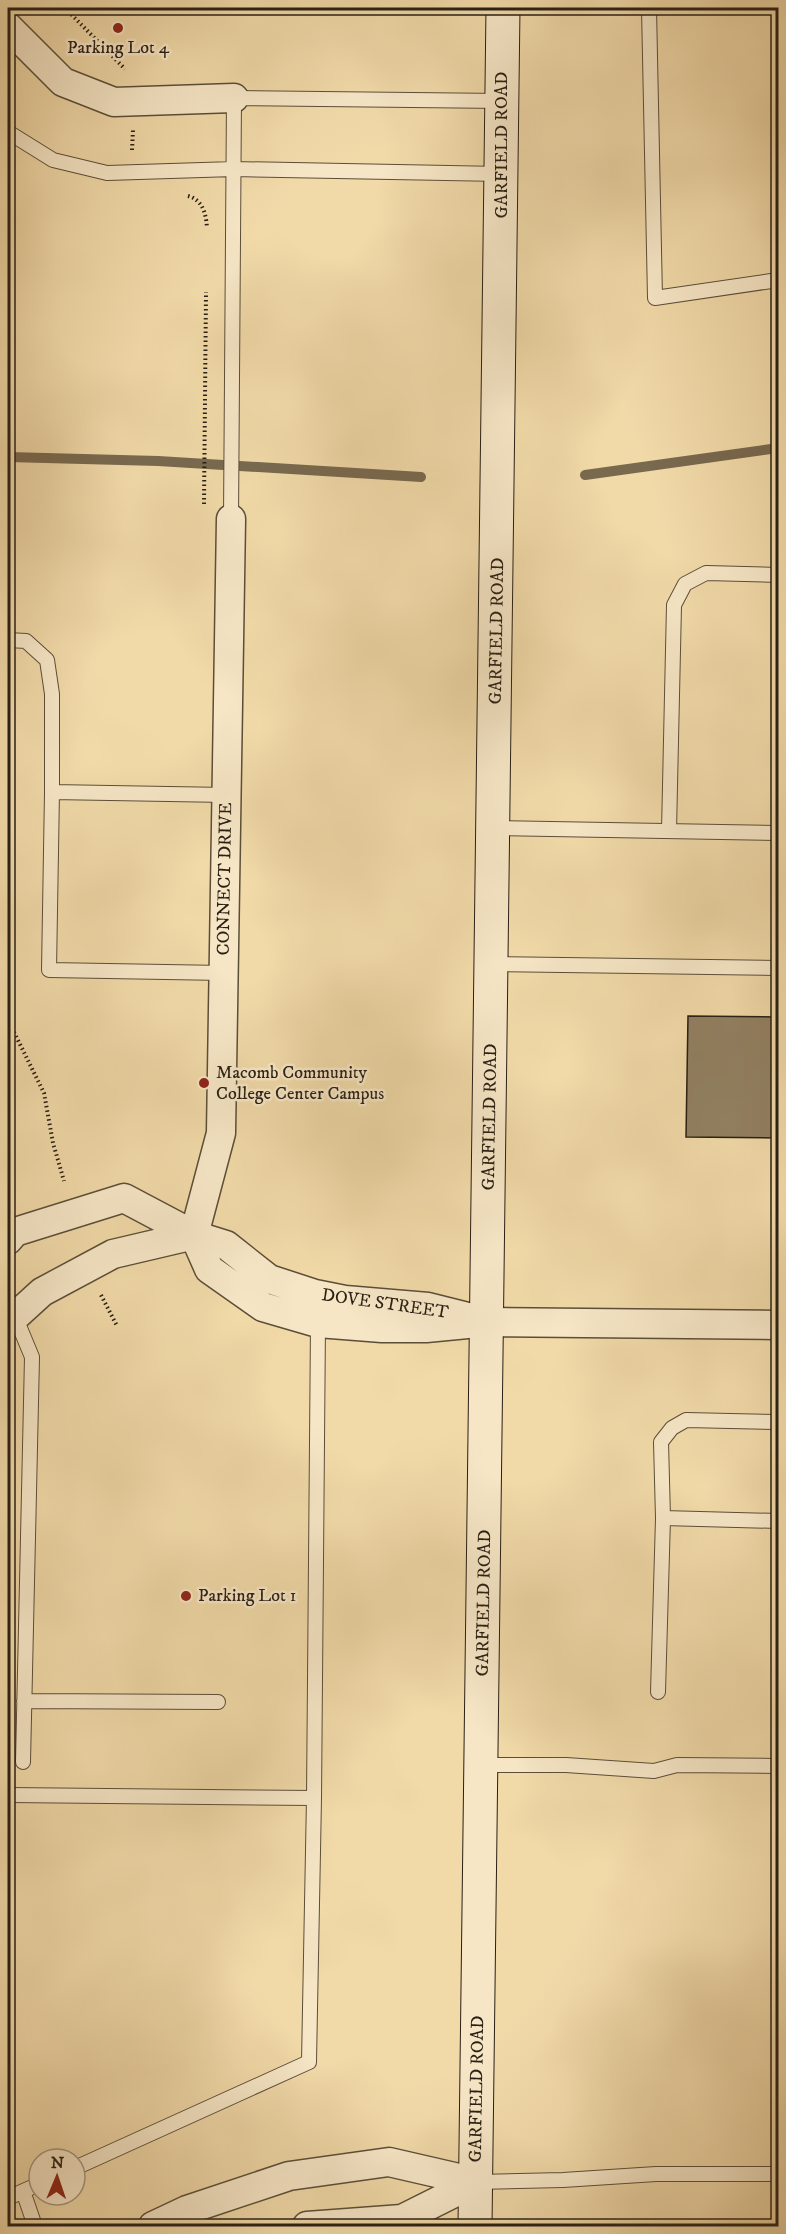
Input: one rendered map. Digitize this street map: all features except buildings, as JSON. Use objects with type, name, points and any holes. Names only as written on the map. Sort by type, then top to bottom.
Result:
[{"type":"main road","name":"GARFIELD ROAD","points":[[475,2226],[503,8]]},
{"type":"street","points":[[8,27],[63,82],[114,102],[234,98]]},
{"type":"street","name":"CONNECT DRIVE","points":[[194,1235],[221,1133],[231,519]]},
{"type":"street","points":[[8,1240],[15,1233],[124,1197],[194,1235]]},
{"type":"street","points":[[11,1319],[42,1292],[114,1254],[194,1235]]},
{"type":"street","name":"DOVE STREET","points":[[194,1235],[226,1245],[269,1278],[315,1294],[345,1300],[428,1307],[488,1322]]},
{"type":"street","name":"DOVE STREET","points":[[194,1235],[209,1269],[245,1295],[263,1307],[318,1323],[382,1328],[426,1328],[488,1322],[778,1325]]},
{"type":"street","points":[[153,2226],[187,2210],[289,2176],[389,2162],[476,2182]]},
{"type":"street","points":[[307,2226],[402,2219],[476,2182]]},
{"type":"lane","points":[[650,8],[655,298],[778,280]]},
{"type":"lane","points":[[231,519],[234,98],[502,101]]},
{"type":"lane","points":[[8,136],[53,160],[107,173],[234,169],[501,174]]},
{"type":"lane","points":[[669,831],[674,605],[684,584],[706,573],[778,575]]},
{"type":"lane","points":[[8,640],[26,640],[47,660],[52,694],[49,970],[224,973]]},
{"type":"lane","points":[[52,792],[227,795]]},
{"type":"lane","points":[[494,828],[778,833]]},
{"type":"lane","points":[[492,964],[778,968]]},
{"type":"lane","points":[[11,1319],[32,1357],[23,1762]]},
{"type":"lane","points":[[87,2163],[309,2062],[318,1323]]},
{"type":"lane","points":[[658,1692],[663,1518],[661,1442],[672,1428],[686,1420],[778,1422]]},
{"type":"lane","points":[[663,1518],[778,1521]]},
{"type":"lane","points":[[24,1701],[218,1702]]},
{"type":"lane","points":[[482,1765],[566,1765],[654,1771],[677,1765],[778,1766]]},
{"type":"lane","points":[[8,1795],[314,1798]]},
{"type":"lane","points":[[476,2182],[563,2180],[656,2174],[778,2174]]},
{"type":"lane","points":[[8,2198],[27,2189]]},
{"type":"lane","points":[[23,2191],[35,2226]]},
{"type":"path","points":[[179,193],[195,198],[205,210],[207,237]]},
{"type":"path","points":[[204,507],[206,284]]},
{"type":"path","points":[[8,1020],[44,1093],[53,1143],[64,1181],[55,1186]]},
{"type":"waterway","points":[[585,475],[778,448]]},
{"type":"waterway","points":[[8,457],[158,461],[421,477]]},
{"type":"place","name":"Parking Lot 4","points":[[118,28]]},
{"type":"place","name":"Macomb Community College Center Campus","points":[[204,1083]]},
{"type":"place","name":"Parking Lot 1","points":[[186,1596]]}]
